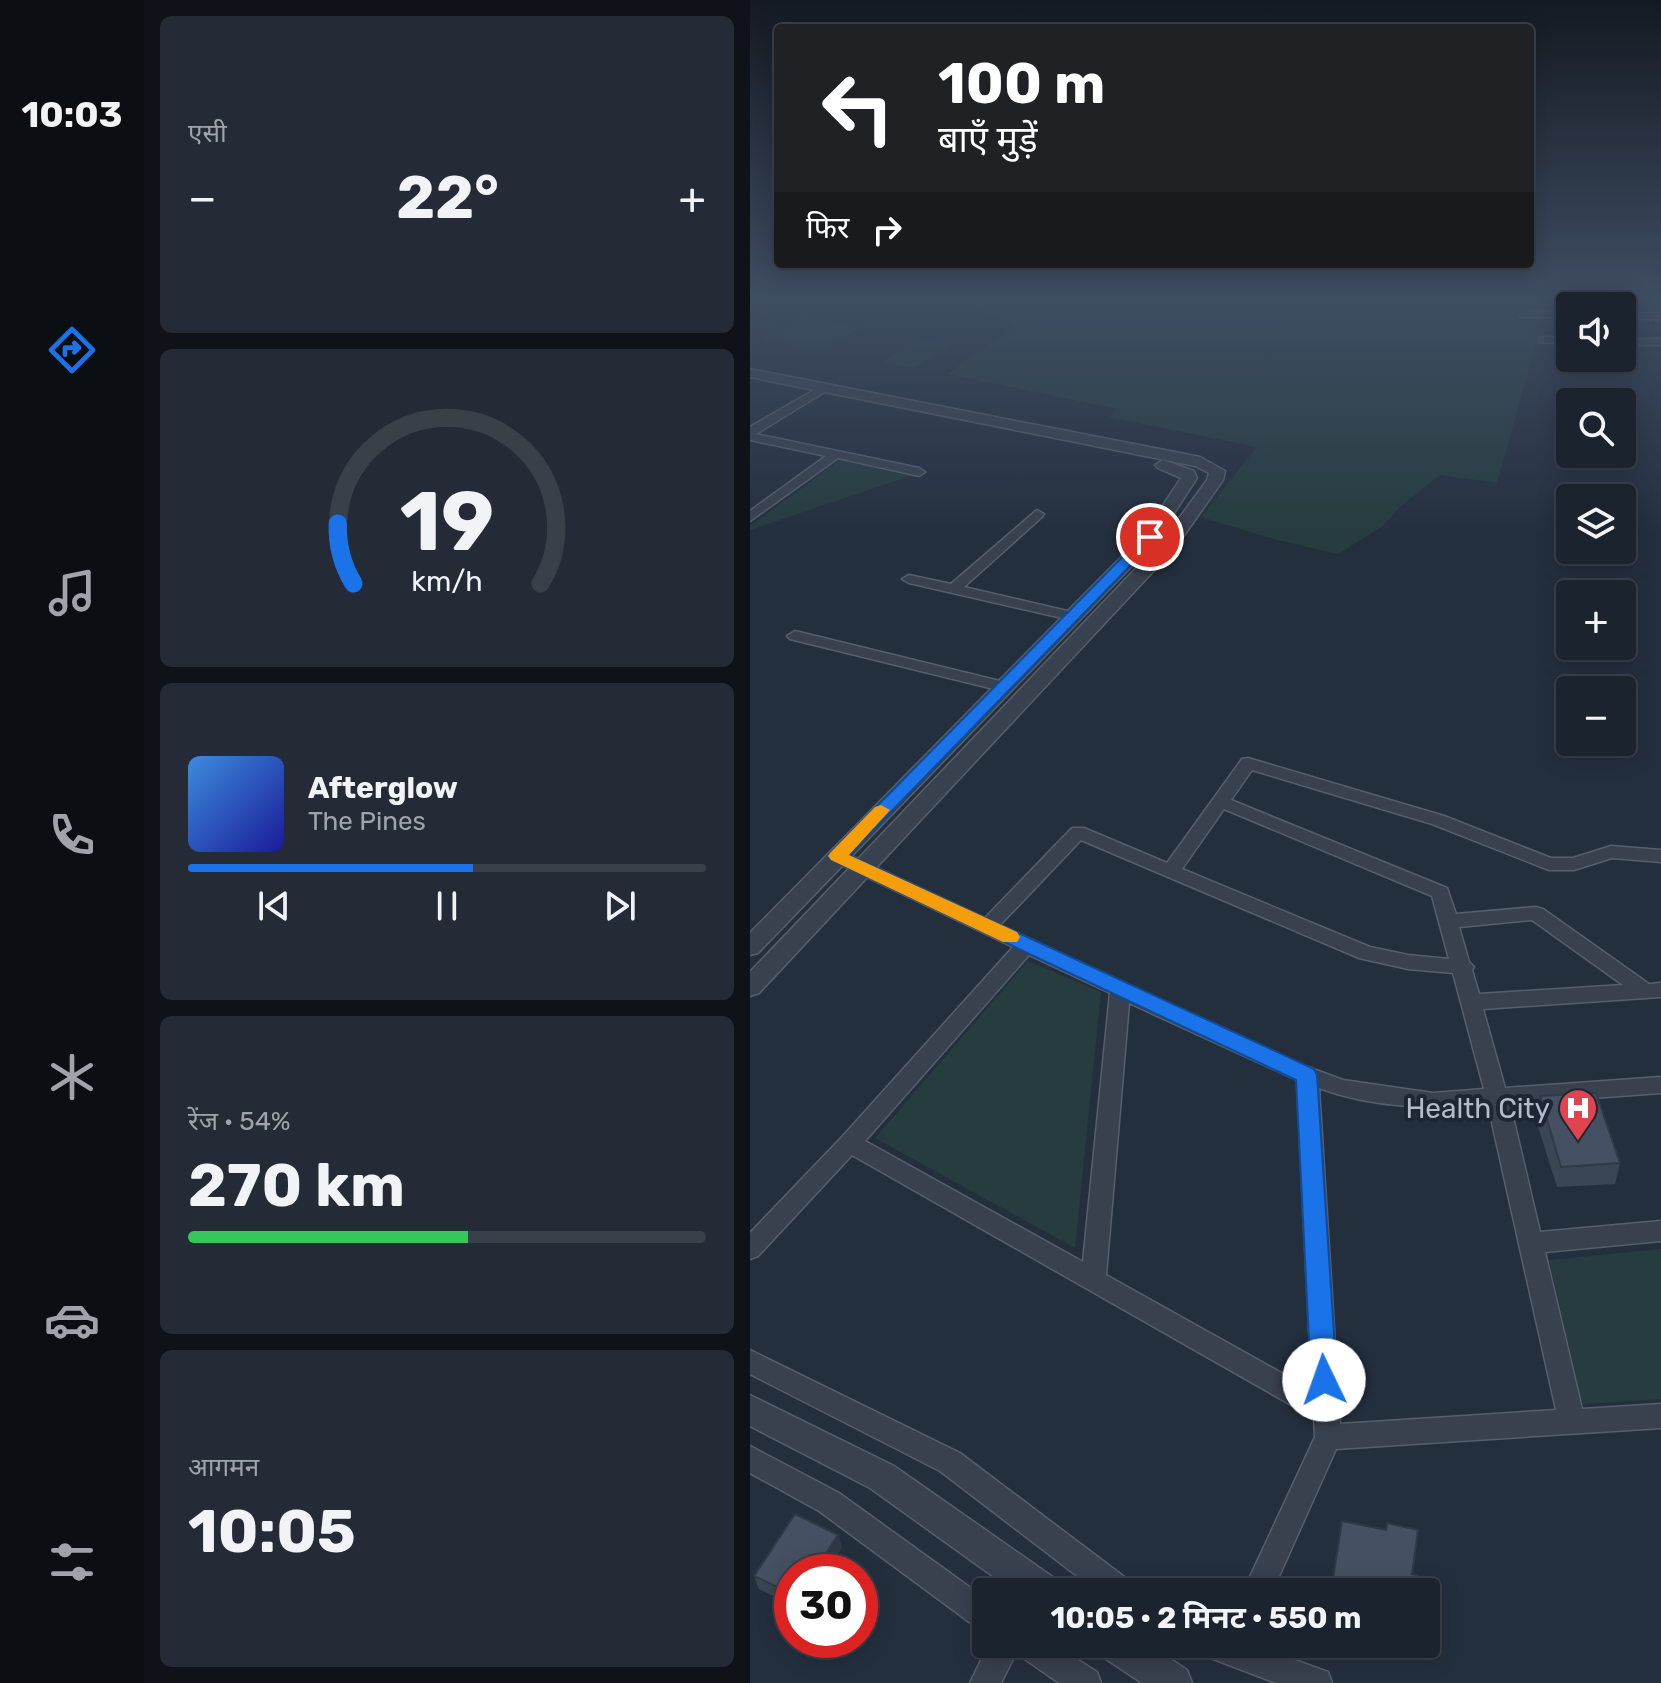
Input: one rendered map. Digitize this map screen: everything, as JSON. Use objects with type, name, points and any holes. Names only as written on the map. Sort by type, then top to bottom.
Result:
[{"type":"street","points":[[750,946],[1150,537],[1189,478],[1185,470],[764,377]]},
{"type":"street","points":[[750,383],[819,391],[1200,462],[1217,471],[1215,480],[1170,543],[750,987]]},
{"type":"street","points":[[750,434],[819,391]]},
{"type":"street","points":[[750,434],[919,472]]},
{"type":"street","points":[[750,517],[836,454]]},
{"type":"street","points":[[954,589],[1037,514]]},
{"type":"street","points":[[909,579],[1071,616]]},
{"type":"street","points":[[795,636],[1002,686]]},
{"type":"street","points":[[1171,871],[1248,763],[1438,820],[1549,864],[1574,864],[1611,852],[1661,856]]},
{"type":"street","points":[[1221,802],[1440,892],[1464,967],[1497,1096],[1572,1422]]},
{"type":"street","points":[[988,927],[1078,832],[1366,953],[1408,962],[1464,967]]},
{"type":"street","points":[[837,856],[1120,989],[1341,1088],[1433,1101],[1661,1085]]},
{"type":"street","points":[[1450,921],[1536,913],[1653,991]]},
{"type":"street","points":[[750,1249],[850,1143],[1026,945]]},
{"type":"street","points":[[1093,1280],[1120,989]]},
{"type":"street","points":[[1473,1002],[1653,991]]},
{"type":"street","points":[[1263,1578],[1327,1424],[1307,1075]]},
{"type":"street","points":[[850,1143],[1093,1280],[1327,1424],[1572,1422],[1661,1416]]},
{"type":"street","points":[[1531,1243],[1661,1231]]},
{"type":"street","points":[[750,1361],[950,1462],[1103,1578]]},
{"type":"street","points":[[750,1410],[882,1477],[1025,1578]]},
{"type":"street","points":[[750,1459],[829,1502],[972,1607]]},
{"type":"street","points":[[985,1683],[998,1658]]},
{"type":"street","points":[[1048,1658],[1086,1683]]},
{"type":"street","points":[[1137,1658],[1174,1683]]},
{"type":"street","points":[[1242,1658],[1267,1674],[1317,1683]]},
{"type":"green space","points":[[960,377],[1527,377],[1497,483],[1440,475],[1400,507],[1383,526],[1338,554],[1201,517],[1257,447],[1109,417],[1117,409]]},
{"type":"green space","points":[[840,460],[910,476],[750,530],[750,526]]},
{"type":"green space","points":[[1028,961],[1101,992],[1075,1248],[875,1138]]},
{"type":"green space","points":[[1661,1249],[1661,1399],[1582,1404],[1549,1260]]},
{"type":"building","points":[[1596,1093],[1620,1163],[1561,1167],[1540,1096]]},
{"type":"building","points":[[795,1514],[838,1535],[826,1554],[774,1554],[774,1585],[754,1576]]},
{"type":"building","points":[[1342,1521],[1386,1530],[1387,1523],[1418,1530],[1412,1574],[1418,1575],[1418,1578],[1333,1578]]},
{"type":"slow traffic","points":[[881,810],[837,856],[1010,937]]},
{"type":"place","name":"Health City","points":[[1578,1142]]},
{"type":"route","points":[[1150,537],[837,856],[1281,1066],[1307,1075],[1324,1380]]}]
